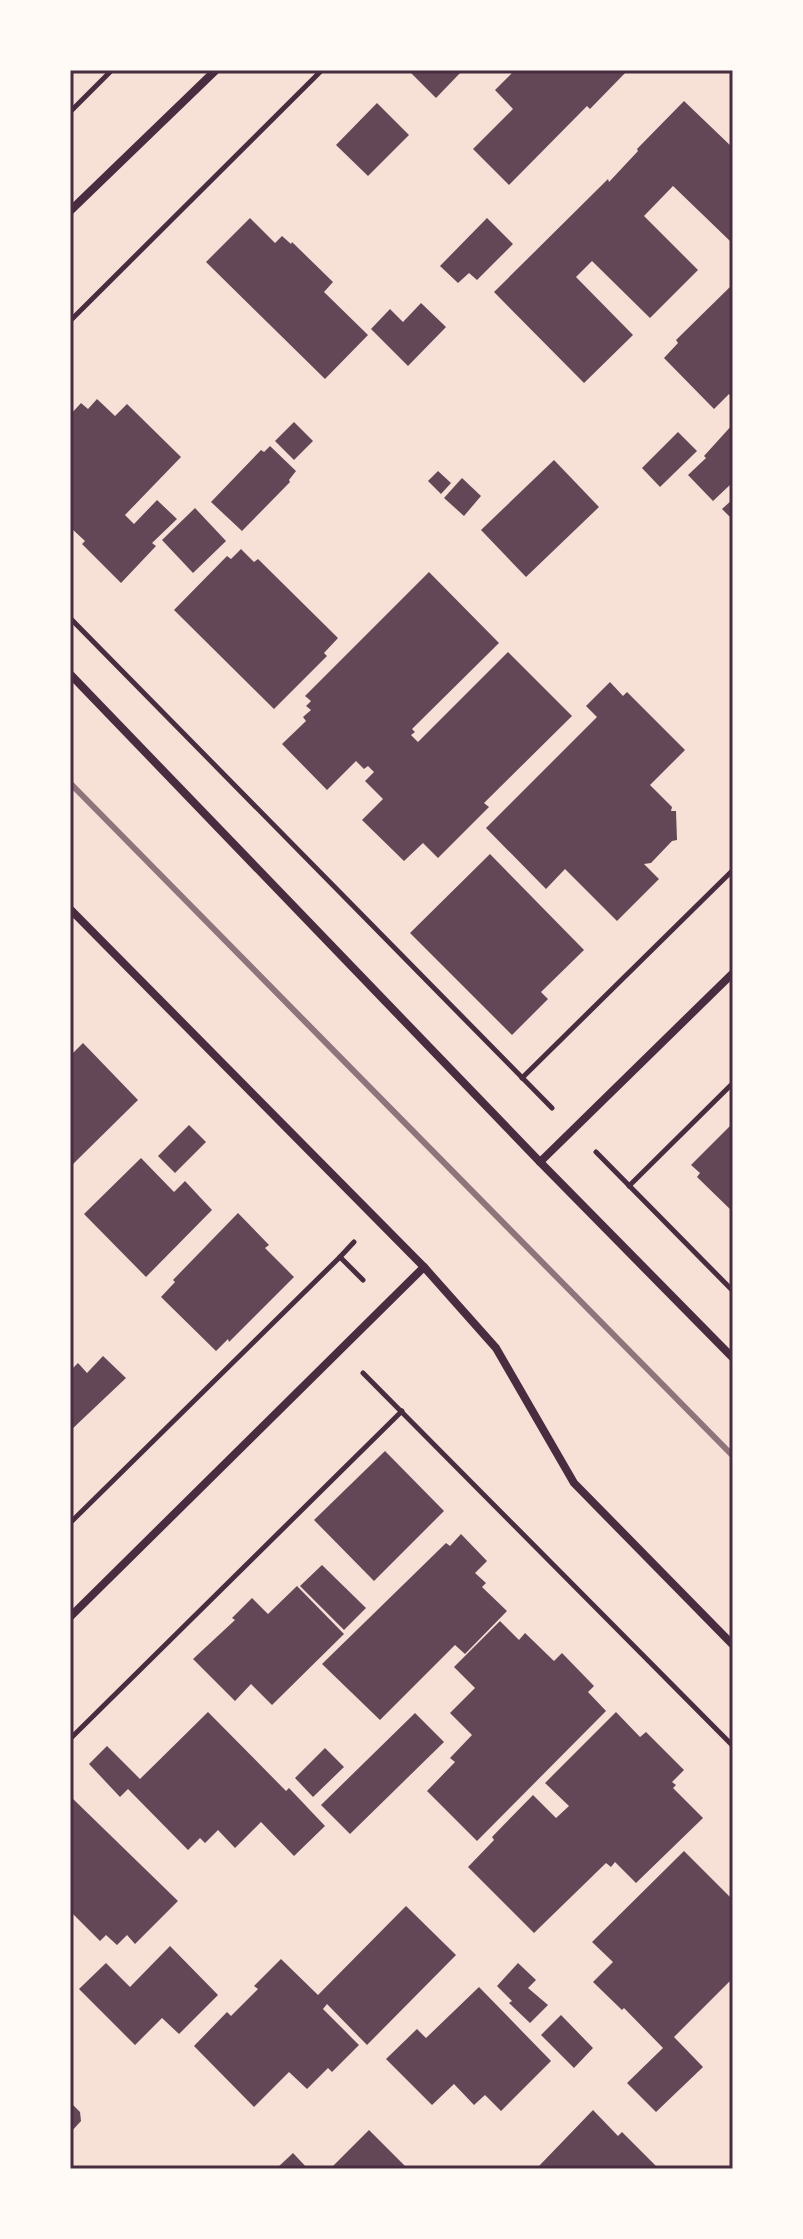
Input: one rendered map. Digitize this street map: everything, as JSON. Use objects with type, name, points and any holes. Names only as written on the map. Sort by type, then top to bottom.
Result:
[{"type":"street","points":[[70,211],[216,70]]},
{"type":"street","points":[[70,674],[733,1358]]},
{"type":"street","points":[[70,909],[424,1267],[496,1348],[574,1483],[733,1645]]},
{"type":"street","points":[[540,1162],[733,973]]},
{"type":"street","points":[[70,1617],[424,1267]]},
{"type":"path","points":[[70,112],[112,70]]},
{"type":"path","points":[[70,321],[322,70]]},
{"type":"path","points":[[70,618],[733,1291]]},
{"type":"path","points":[[522,1078],[733,870]]},
{"type":"path","points":[[629,1186],[733,1083]]},
{"type":"path","points":[[70,1523],[340,1257]]},
{"type":"path","points":[[340,1350],[733,1746]]},
{"type":"path","points":[[70,1739],[402,1411]]},
{"type":"building","points":[[408,70],[463,70],[436,98]]},
{"type":"building","points":[[515,70],[628,70],[590,109],[587,106],[509,185],[473,149],[513,109],[495,90]]},
{"type":"building","points":[[684,101],[733,148],[733,238],[730,241],[673,186],[644,216],[698,270],[650,318],[592,261],[576,277],[633,335],[584,383],[494,292],[608,179],[609,182]]},
{"type":"building","points":[[377,103],[409,135],[368,176],[336,145]]},
{"type":"building","points":[[250,218],[275,243],[282,236],[292,242],[333,282],[324,292],[368,335],[325,379],[206,262]]},
{"type":"building","points":[[487,218],[513,244],[477,280],[469,273],[458,283],[440,266]]},
{"type":"building","points":[[733,284],[733,397],[729,394],[714,409],[664,358],[678,343],[676,340]]},
{"type":"building","points":[[421,303],[446,327],[408,366],[371,329],[390,309],[403,322]]},
{"type":"building","points":[[97,399],[115,416],[127,404],[181,457],[125,515],[134,524],[157,500],[177,519],[152,543],[156,546],[121,583],[82,544],[85,541],[70,527],[70,415],[81,403],[88,409]]},
{"type":"building","points":[[294,422],[313,441],[294,460],[275,441]]},
{"type":"building","points":[[733,424],[733,487],[731,484],[713,501],[688,475]]},
{"type":"building","points":[[678,432],[697,451],[660,487],[642,468]]},
{"type":"building","points":[[270,446],[296,471],[290,482],[242,531],[211,502],[261,450],[264,452]]},
{"type":"building","points":[[554,460],[599,507],[526,577],[481,530]]},
{"type":"building","points":[[438,471],[451,483],[441,494],[428,481]]},
{"type":"building","points":[[462,478],[481,496],[464,516],[444,498]]},
{"type":"building","points":[[733,499],[733,520],[722,509]]},
{"type":"building","points":[[195,508],[226,541],[193,573],[162,540]]},
{"type":"building","points":[[241,549],[254,562],[258,559],[338,638],[324,653],[327,656],[274,709],[174,610],[227,556],[231,559]]},
{"type":"building","points":[[429,572],[499,643],[412,729],[415,732],[411,735],[418,742],[508,652],[572,716],[484,803],[489,807],[438,858],[423,843],[404,861],[362,820],[383,799],[365,781],[374,772],[368,766],[364,769],[356,761],[327,790],[282,744],[306,721],[303,717],[311,710],[306,706],[311,701],[305,696]]},
{"type":"building","points":[[610,682],[623,696],[627,692],[685,750],[650,785],[672,807],[671,811],[676,811],[677,840],[672,841],[651,863],[644,864],[659,879],[617,921],[565,869],[546,889],[486,828],[597,717],[586,706]]},
{"type":"building","points":[[490,854],[584,950],[541,992],[548,999],[512,1035],[410,933]]},
{"type":"building","points":[[83,1043],[138,1100],[70,1167],[70,1056]]},
{"type":"building","points":[[733,1123],[733,1212],[697,1177],[700,1173],[691,1165]]},
{"type":"building","points":[[189,1125],[206,1142],[175,1173],[158,1156]]},
{"type":"building","points":[[141,1158],[174,1192],[185,1181],[212,1210],[146,1277],[84,1214]]},
{"type":"building","points":[[238,1213],[269,1245],[265,1248],[294,1277],[229,1342],[228,1339],[216,1351],[161,1297],[175,1282],[173,1280]]},
{"type":"building","points":[[103,1356],[126,1378],[70,1431],[70,1371],[78,1363],[87,1373]]},
{"type":"building","points":[[385,1451],[444,1511],[374,1581],[314,1520]]},
{"type":"building","points":[[461,1534],[487,1561],[475,1573],[486,1583],[482,1587],[507,1611],[465,1654],[455,1645],[380,1720],[322,1664],[446,1543],[450,1546]]},
{"type":"building","points":[[322,1565],[366,1608],[344,1630],[300,1586]]},
{"type":"building","points":[[297,1586],[344,1634],[272,1705],[251,1684],[235,1701],[193,1659],[235,1620],[232,1618],[252,1598],[268,1614]]},
{"type":"building","points":[[500,1621],[519,1640],[525,1633],[554,1661],[562,1653],[594,1686],[588,1692],[606,1711],[477,1841],[427,1791],[455,1762],[450,1758],[472,1735],[450,1713],[475,1688],[454,1667]]},
{"type":"building","points":[[208,1712],[325,1826],[294,1856],[261,1822],[235,1848],[218,1830],[205,1843],[200,1838],[188,1850],[128,1789],[120,1797],[89,1764],[107,1746],[140,1779]]},
{"type":"building","points":[[616,1712],[640,1737],[646,1732],[684,1770],[672,1782],[676,1785],[673,1788],[703,1818],[636,1883],[615,1862],[611,1867],[606,1863],[534,1933],[468,1867],[533,1795],[556,1818],[569,1806],[545,1783]]},
{"type":"building","points":[[415,1713],[444,1742],[350,1834],[321,1805]]},
{"type":"building","points":[[325,1748],[344,1767],[313,1797],[295,1778]]},
{"type":"building","points":[[70,1796],[178,1901],[135,1944],[127,1935],[117,1945],[106,1935],[100,1941],[70,1911]]},
{"type":"building","points":[[684,1851],[733,1900],[733,1978],[674,2037],[703,2067],[656,2112],[627,2083],[663,2048],[593,1982],[613,1962],[592,1942]]},
{"type":"building","points":[[406,1906],[456,1955],[367,2045],[327,2004],[323,2009],[359,2045],[332,2072],[328,2068],[307,2089],[289,2072],[254,2107],[194,2046],[227,2012],[231,2016],[258,1989],[254,1986],[281,1959],[318,1995]]},
{"type":"building","points":[[170,1946],[218,1995],[179,2034],[162,2018],[135,2045],[79,1989],[106,1963],[130,1987]]},
{"type":"building","points":[[518,1963],[536,1980],[528,1988],[548,2005],[530,2023],[497,1986]]},
{"type":"building","points":[[479,1987],[551,2061],[501,2111],[485,2095],[474,2105],[454,2084],[432,2105],[386,2059],[417,2029],[426,2038]]},
{"type":"building","points":[[561,2015],[593,2048],[574,2068],[541,2035]]},
{"type":"building","points":[[70,2102],[80,2112],[81,2121],[70,2133]]},
{"type":"building","points":[[593,2110],[618,2136],[622,2132],[659,2169],[541,2169],[539,2166]]},
{"type":"building","points":[[369,2130],[408,2169],[336,2169],[333,2166]]},
{"type":"building","points":[[293,2153],[308,2169],[276,2169]]},
{"type":"railway","points":[[70,783],[733,1456]]}]
